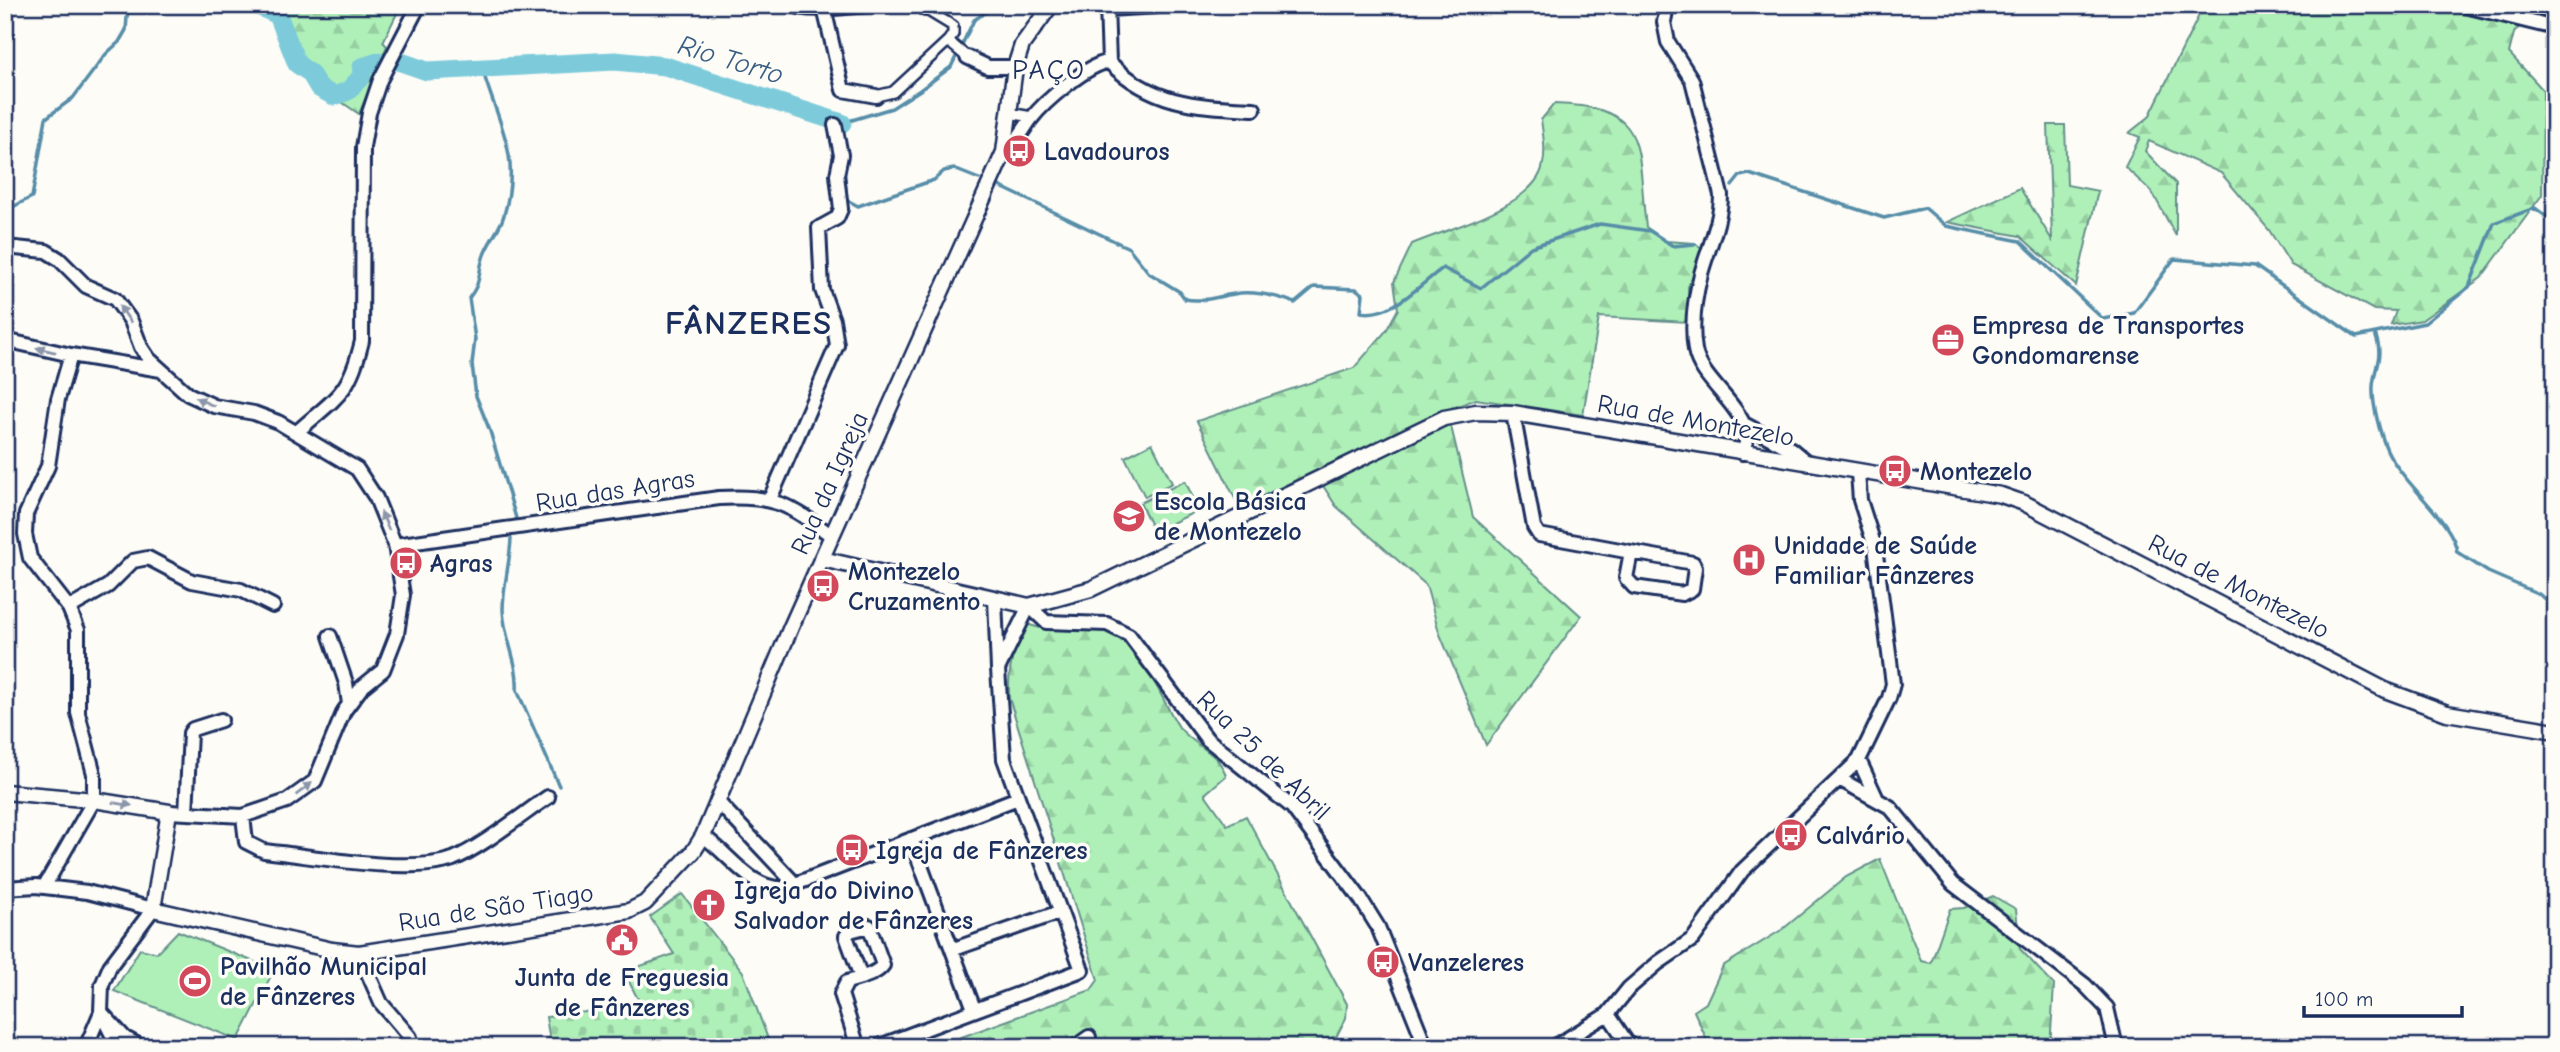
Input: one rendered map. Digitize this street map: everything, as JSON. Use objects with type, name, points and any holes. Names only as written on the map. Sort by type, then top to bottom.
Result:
[{"type":"street","points":[[298,431],[341,395],[355,368],[362,341],[363,147],[369,113],[380,80],[419,5]]},
{"type":"street","points":[[794,5],[810,11],[833,6],[868,5]]},
{"type":"street","name":"Rua da Igreja","points":[[703,836],[832,536],[1004,152],[1015,67],[1022,45],[1051,5]]},
{"type":"street","points":[[1176,5],[1107,7],[1109,62],[1125,77],[1171,100],[1193,106],[1254,109]]},
{"type":"street","points":[[1667,5],[1664,22],[1668,42],[1692,79],[1721,195],[1721,211],[1701,275],[1695,317],[1696,354],[1744,424],[1748,438],[1743,453]]},
{"type":"street","points":[[2461,5],[2555,28]]},
{"type":"street","points":[[833,6],[843,90],[876,96],[893,92],[953,34],[953,26],[922,7]]},
{"type":"street","points":[[948,41],[988,67],[1015,67]]},
{"type":"street","points":[[1004,152],[1016,144],[1032,117],[1095,65],[1109,62]]},
{"type":"street","points":[[1009,113],[1032,117]]},
{"type":"street","points":[[770,499],[836,345],[833,320],[822,290],[819,228],[837,218],[841,209],[837,175],[841,155],[835,125]]},
{"type":"street","points":[[5,247],[46,251],[86,286],[114,299],[131,321],[141,347],[188,394],[214,406],[254,413],[298,431],[357,469],[376,498],[395,545],[403,595],[397,635],[383,670],[362,687],[349,704],[315,780],[287,801],[243,816],[169,812],[94,800],[5,792]]},
{"type":"street","points":[[5,340],[71,355],[162,370]]},
{"type":"street","points":[[44,887],[94,800],[94,774],[78,713],[78,630],[69,608],[30,558],[25,534],[26,514],[48,466],[58,399],[71,355]]},
{"type":"street","name":"Rua de Montezelo","points":[[822,559],[1029,606],[1091,589],[1444,418],[1476,412],[1513,412],[1858,473],[2001,495],[2024,503],[2385,690],[2447,713],[2555,731]]},
{"type":"street","points":[[1513,412],[1534,527],[1539,535],[1693,563],[1695,568],[1692,589],[1682,594],[1634,587],[1626,578],[1631,552]]},
{"type":"street","points":[[1744,424],[1791,449],[1809,464]]},
{"type":"street","points":[[1554,1047],[1608,1014],[1629,988],[1658,963],[1693,939],[1742,871],[1841,780],[1859,760],[1889,698],[1892,684],[1879,572],[1860,499],[1858,473]]},
{"type":"street","name":"Rua das Agras","points":[[395,545],[719,498],[770,499],[795,510],[832,536]]},
{"type":"street","points":[[69,608],[108,586],[133,561],[148,558],[192,581],[241,590],[273,606]]},
{"type":"street","points":[[877,1047],[1082,970],[1004,759],[995,599]]},
{"type":"street","points":[[998,668],[1029,606]]},
{"type":"street","name":"Rua 25 de Abril","points":[[1029,606],[1046,622],[1099,622],[1120,628],[1129,635],[1207,739],[1292,807],[1360,898],[1378,927],[1426,1047]]},
{"type":"street","points":[[330,636],[346,683],[349,704]]},
{"type":"street","points":[[186,813],[190,733],[192,729],[220,720]]},
{"type":"street","points":[[1859,760],[1876,797]]},
{"type":"street","points":[[1841,780],[1876,797],[1917,836],[1953,884],[1988,914],[2085,985],[2107,1008],[2116,1047]]},
{"type":"street","points":[[243,816],[246,842],[264,851],[388,863],[436,863],[455,858],[548,797]]},
{"type":"street","points":[[703,836],[724,850],[752,879],[767,888],[785,888],[1018,798]]},
{"type":"street","points":[[717,801],[795,884]]},
{"type":"street","points":[[86,1047],[101,1012],[102,985],[110,966],[153,909],[169,812]]},
{"type":"street","name":"Rua de São Tiago","points":[[153,909],[332,950],[359,953],[629,911],[645,903],[703,836]]},
{"type":"street","points":[[911,839],[974,1009]]},
{"type":"street","points":[[5,888],[44,887],[110,897],[153,909]]},
{"type":"street","points":[[954,949],[1060,912]]},
{"type":"street","points":[[359,953],[381,1003],[410,1037]]},
{"type":"street","points":[[858,1047],[841,994],[847,982],[861,977]]},
{"type":"street","points":[[101,1012],[118,1047]]},
{"type":"street","points":[[101,1012],[125,1038],[142,1047]]},
{"type":"street","points":[[1608,1014],[1630,1047]]},
{"type":"street","points":[[1075,1047],[1089,1037]]},
{"type":"green space","points":[[275,5],[401,5],[383,42],[387,46],[359,114],[330,94],[284,36]]},
{"type":"green space","points":[[2204,5],[2538,5],[2514,33],[2509,53],[2543,90],[2542,195],[2481,278],[2422,320],[2391,325],[2396,311],[2374,310],[2291,265],[2269,230],[2221,173],[2149,141],[2145,151],[2176,184],[2176,236],[2152,192],[2125,167],[2140,137],[2129,133],[2149,117]]},
{"type":"green space","points":[[1554,104],[1586,107],[1609,113],[1624,123],[1639,154],[1646,227],[1666,241],[1695,243],[1704,250],[1688,287],[1688,322],[1599,317],[1583,415],[1476,399],[1447,410],[1473,517],[1581,616],[1486,745],[1439,632],[1426,585],[1336,506],[1320,481],[1247,523],[1197,421],[1354,368],[1386,331],[1398,309],[1394,282],[1412,244],[1508,204],[1537,179],[1544,153],[1541,120]]},
{"type":"green space","points":[[2048,125],[2065,125],[2067,185],[2098,191],[2076,286],[2020,236],[1947,222],[2020,188],[2052,240]]},
{"type":"green space","points":[[1152,443],[1172,483],[1145,497],[1125,457]]},
{"type":"green space","points":[[1185,481],[1199,510],[1154,532],[1140,503]]},
{"type":"green space","points":[[1027,624],[1049,629],[1106,631],[1125,639],[1143,661],[1179,727],[1218,760],[1226,776],[1205,794],[1227,825],[1246,816],[1347,1004],[1346,1018],[1336,1037],[1290,1047],[934,1047],[1091,990],[1098,980],[1009,698],[1012,660]]},
{"type":"green space","points":[[1880,859],[1921,961],[1931,963],[1950,909],[1964,908],[1993,896],[2016,909],[2020,949],[2054,985],[2050,1047],[1710,1047],[1694,1011],[1706,1003],[1723,966],[1783,929],[1846,877]]},
{"type":"green space","points":[[682,894],[743,972],[771,1047],[551,1047],[546,1017],[641,1005],[624,972],[674,954],[650,917]]},
{"type":"green space","name":"Pavilhão Municipal de Fânzeres","points":[[178,931],[274,970],[238,1040],[114,991],[140,949],[157,953]]},
{"type":"waterway","points":[[5,211],[32,197],[46,118],[73,98],[106,54],[119,42],[126,30],[128,5]]},
{"type":"waterway","name":"Rio Torto","points":[[256,5],[278,15],[297,64],[310,73],[319,88],[334,96],[348,91],[362,76],[362,67],[378,62]]},
{"type":"waterway","name":"Rio Torto","points":[[846,155],[842,123],[892,108],[951,67],[974,20],[997,5]]},
{"type":"waterway","name":"Rio Torto","points":[[401,62],[427,71],[615,61],[665,66],[842,123]]},
{"type":"waterway","points":[[482,68],[506,140],[510,174],[504,215],[485,252],[478,283],[469,298],[475,339],[472,364],[476,396],[490,431],[516,518]]},
{"type":"waterway","points":[[844,169],[847,200],[858,206],[934,180],[944,171],[954,169],[979,179]]},
{"type":"waterway","points":[[1732,186],[1740,176],[1749,174],[1884,218],[1925,208],[1946,226],[2020,241],[2103,319],[2134,313],[2174,259],[2255,266],[2356,337],[2425,323],[2469,287],[2494,223],[2535,208],[2555,223]]},
{"type":"waterway","points":[[997,185],[1129,248],[1149,273],[1180,292],[1185,299],[1192,300],[1247,293],[1268,295],[1295,303],[1314,287],[1356,289],[1363,294],[1361,312],[1372,312],[1395,305],[1443,268],[1481,288],[1531,247],[1600,224],[1650,231],[1673,246],[1695,244]]},
{"type":"waterway","points":[[2375,334],[2379,355],[2373,386],[2374,401],[2382,436],[2394,463],[2447,528],[2457,552],[2488,572],[2539,594],[2555,609]]},
{"type":"waterway","points":[[511,539],[503,610],[516,670],[517,690],[559,786]]},
{"type":"place","name":"Lavadouros","points":[[1019,151]]},
{"type":"place","name":"Empresa de Transportes Gondomarense","points":[[1948,340]]},
{"type":"place","name":"Montezelo","points":[[1895,471]]},
{"type":"place","name":"Escola Básica de Montezelo","points":[[1129,516]]},
{"type":"place","name":"Unidade de Saúde Familiar Fânzeres","points":[[1749,560]]},
{"type":"place","name":"Agras","points":[[406,563]]},
{"type":"place","name":"Montezelo Cruzamento","points":[[823,586]]},
{"type":"place","name":"Calvário","points":[[1791,835]]},
{"type":"place","name":"Igreja de Fânzeres","points":[[852,850]]},
{"type":"place","name":"Igreja do Divino Salvador de Fânzeres","points":[[709,905]]},
{"type":"place","name":"Junta de Freguesia de Fânzeres","points":[[622,940]]},
{"type":"place","name":"Vanzeleres","points":[[1383,962]]},
{"type":"place","name":"Pavilhão Municipal de Fânzeres","points":[[195,981]]},
{"type":"district","name":"PAÇO","points":[[1049,69]]},
{"type":"district","name":"FÂNZERES","points":[[749,322]]}]
